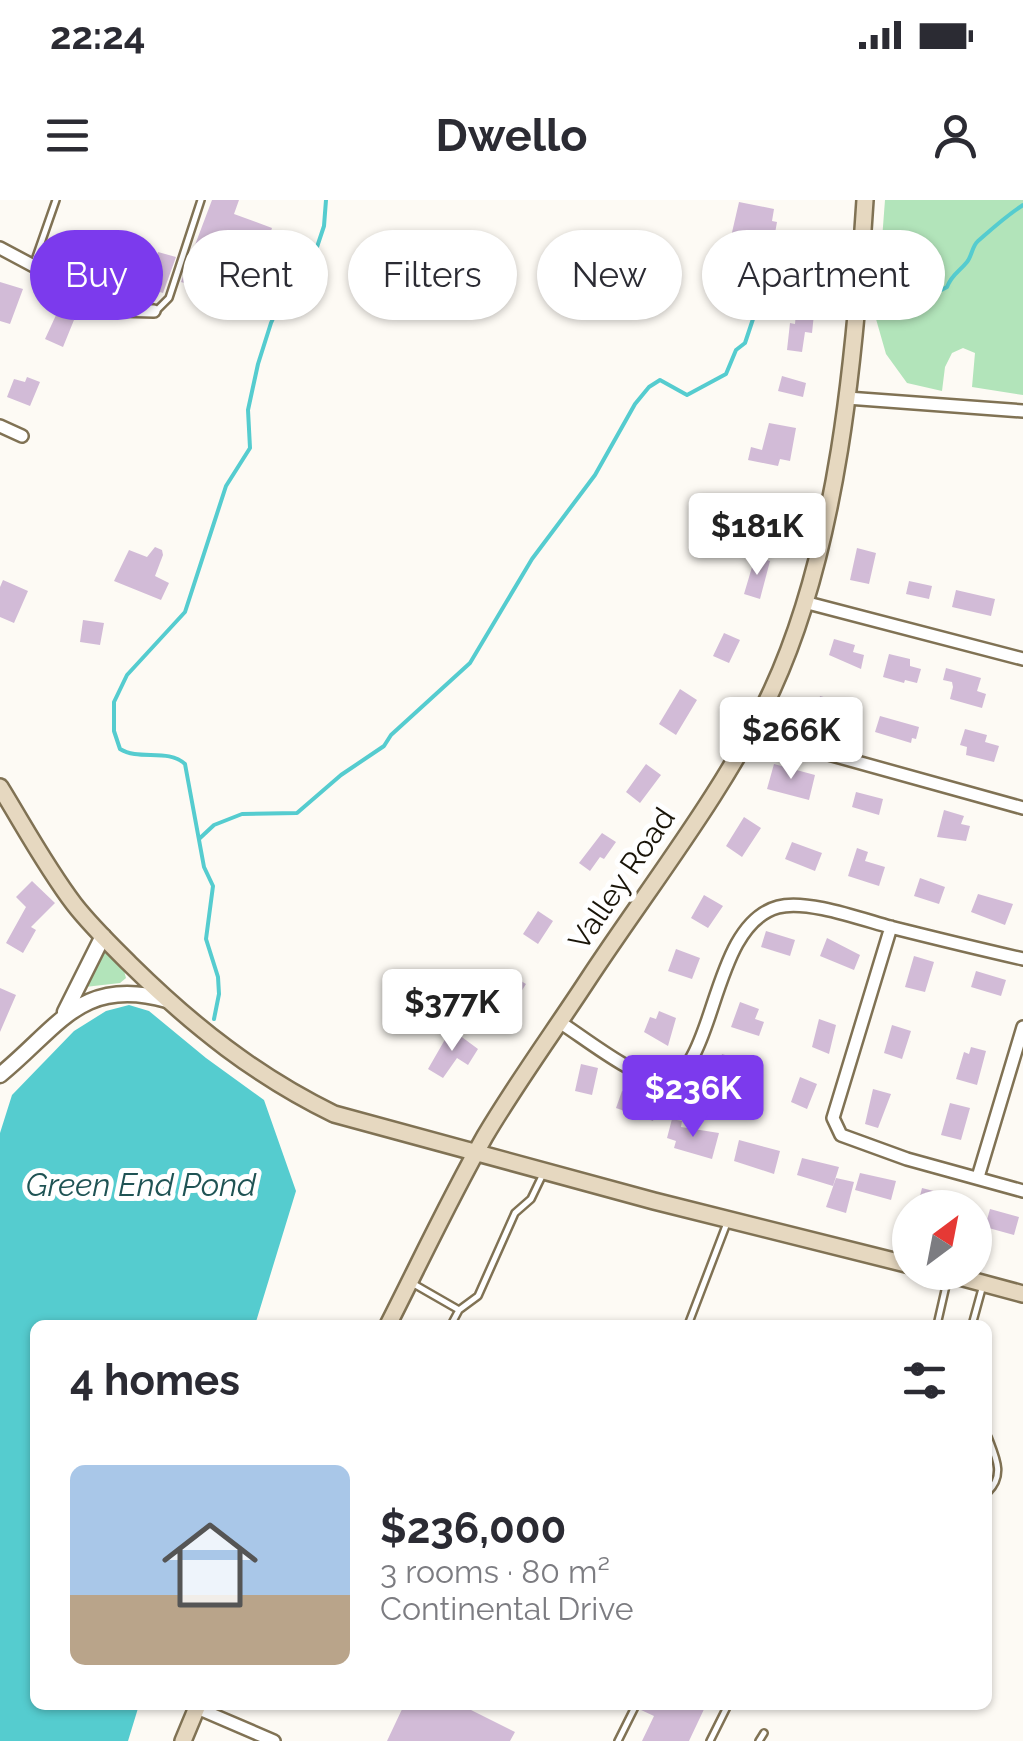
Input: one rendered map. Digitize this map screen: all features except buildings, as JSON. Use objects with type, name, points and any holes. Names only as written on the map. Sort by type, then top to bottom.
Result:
[{"type":"main road","name":"Valley Road","points":[[390,1320],[476,1153],[749,732],[772,690],[804,602],[822,530],[847,398],[865,200]]},
{"type":"main road","points":[[0,787],[53,874],[103,936],[166,1000],[248,1067],[284,1090],[334,1114],[544,1172],[892,1260]]},
{"type":"main road","points":[[992,1286],[1023,1294]]},
{"type":"main road","points":[[183,1741],[197,1710]]},
{"type":"street","points":[[0,248],[30,264]]},
{"type":"street","points":[[847,398],[1023,410]]},
{"type":"street","points":[[0,426],[22,436]]},
{"type":"street","points":[[716,501],[822,530]]},
{"type":"street","points":[[804,602],[1023,659]]},
{"type":"street","points":[[749,732],[1023,808]]},
{"type":"street","points":[[561,1023],[642,1074],[672,1077],[685,1068],[698,1045],[735,941],[761,913],[783,905],[829,911],[1023,958]]},
{"type":"street","points":[[891,927],[832,1118],[841,1135],[869,1147],[1023,1190]]},
{"type":"street","points":[[59,1022],[103,936]]},
{"type":"street","points":[[0,1075],[86,1001],[124,991],[166,1000]]},
{"type":"street","points":[[978,1177],[1023,1027]]},
{"type":"street","points":[[205,1710],[274,1741]]},
{"type":"lane","points":[[46,230],[56,200]]},
{"type":"lane","points":[[163,303],[169,298],[200,200]]},
{"type":"lane","points":[[454,1320],[459,1310],[478,1296],[515,1212],[532,1198],[544,1172]]},
{"type":"lane","points":[[690,1320],[728,1220]]},
{"type":"lane","points":[[410,1281],[459,1310]]},
{"type":"lane","points":[[938,1320],[942,1290]]},
{"type":"lane","points":[[973,1320],[982,1290]]},
{"type":"lane","points":[[992,1447],[999,1464],[992,1486]]},
{"type":"lane","points":[[618,1741],[634,1710]]},
{"type":"lane","points":[[710,1741],[726,1710]]},
{"type":"lane","points":[[759,1741],[764,1733]]},
{"type":"green space","points":[[885,200],[1023,200],[1023,395],[972,387],[975,353],[963,348],[952,353],[945,367],[942,391],[907,383],[886,354],[876,320],[945,320],[945,230],[883,230]]},
{"type":"green space","points":[[105,949],[123,967],[126,978],[120,983],[85,987]]},
{"type":"water","name":"Green End Pond","points":[[129,1005],[149,1011],[264,1100],[296,1191],[257,1320],[30,1320],[30,1710],[137,1710],[128,1741],[0,1741],[0,1133],[12,1095],[74,1031],[106,1011]]},
{"type":"waterway","points":[[214,1019],[218,977],[206,939],[213,886],[204,867],[185,764],[170,757],[120,749],[114,731],[114,702],[127,675],[185,612],[226,486],[250,448],[248,410],[271,323],[289,283],[308,274],[324,226],[326,200]]},
{"type":"waterway","points":[[945,288],[969,260],[976,243],[1023,205]]},
{"type":"waterway","points":[[199,839],[214,825],[242,814],[297,813],[341,775],[384,746],[391,735],[470,663],[532,559],[595,475],[635,404],[649,387],[660,380],[687,395],[726,374],[736,350],[745,343],[753,320]]}]
